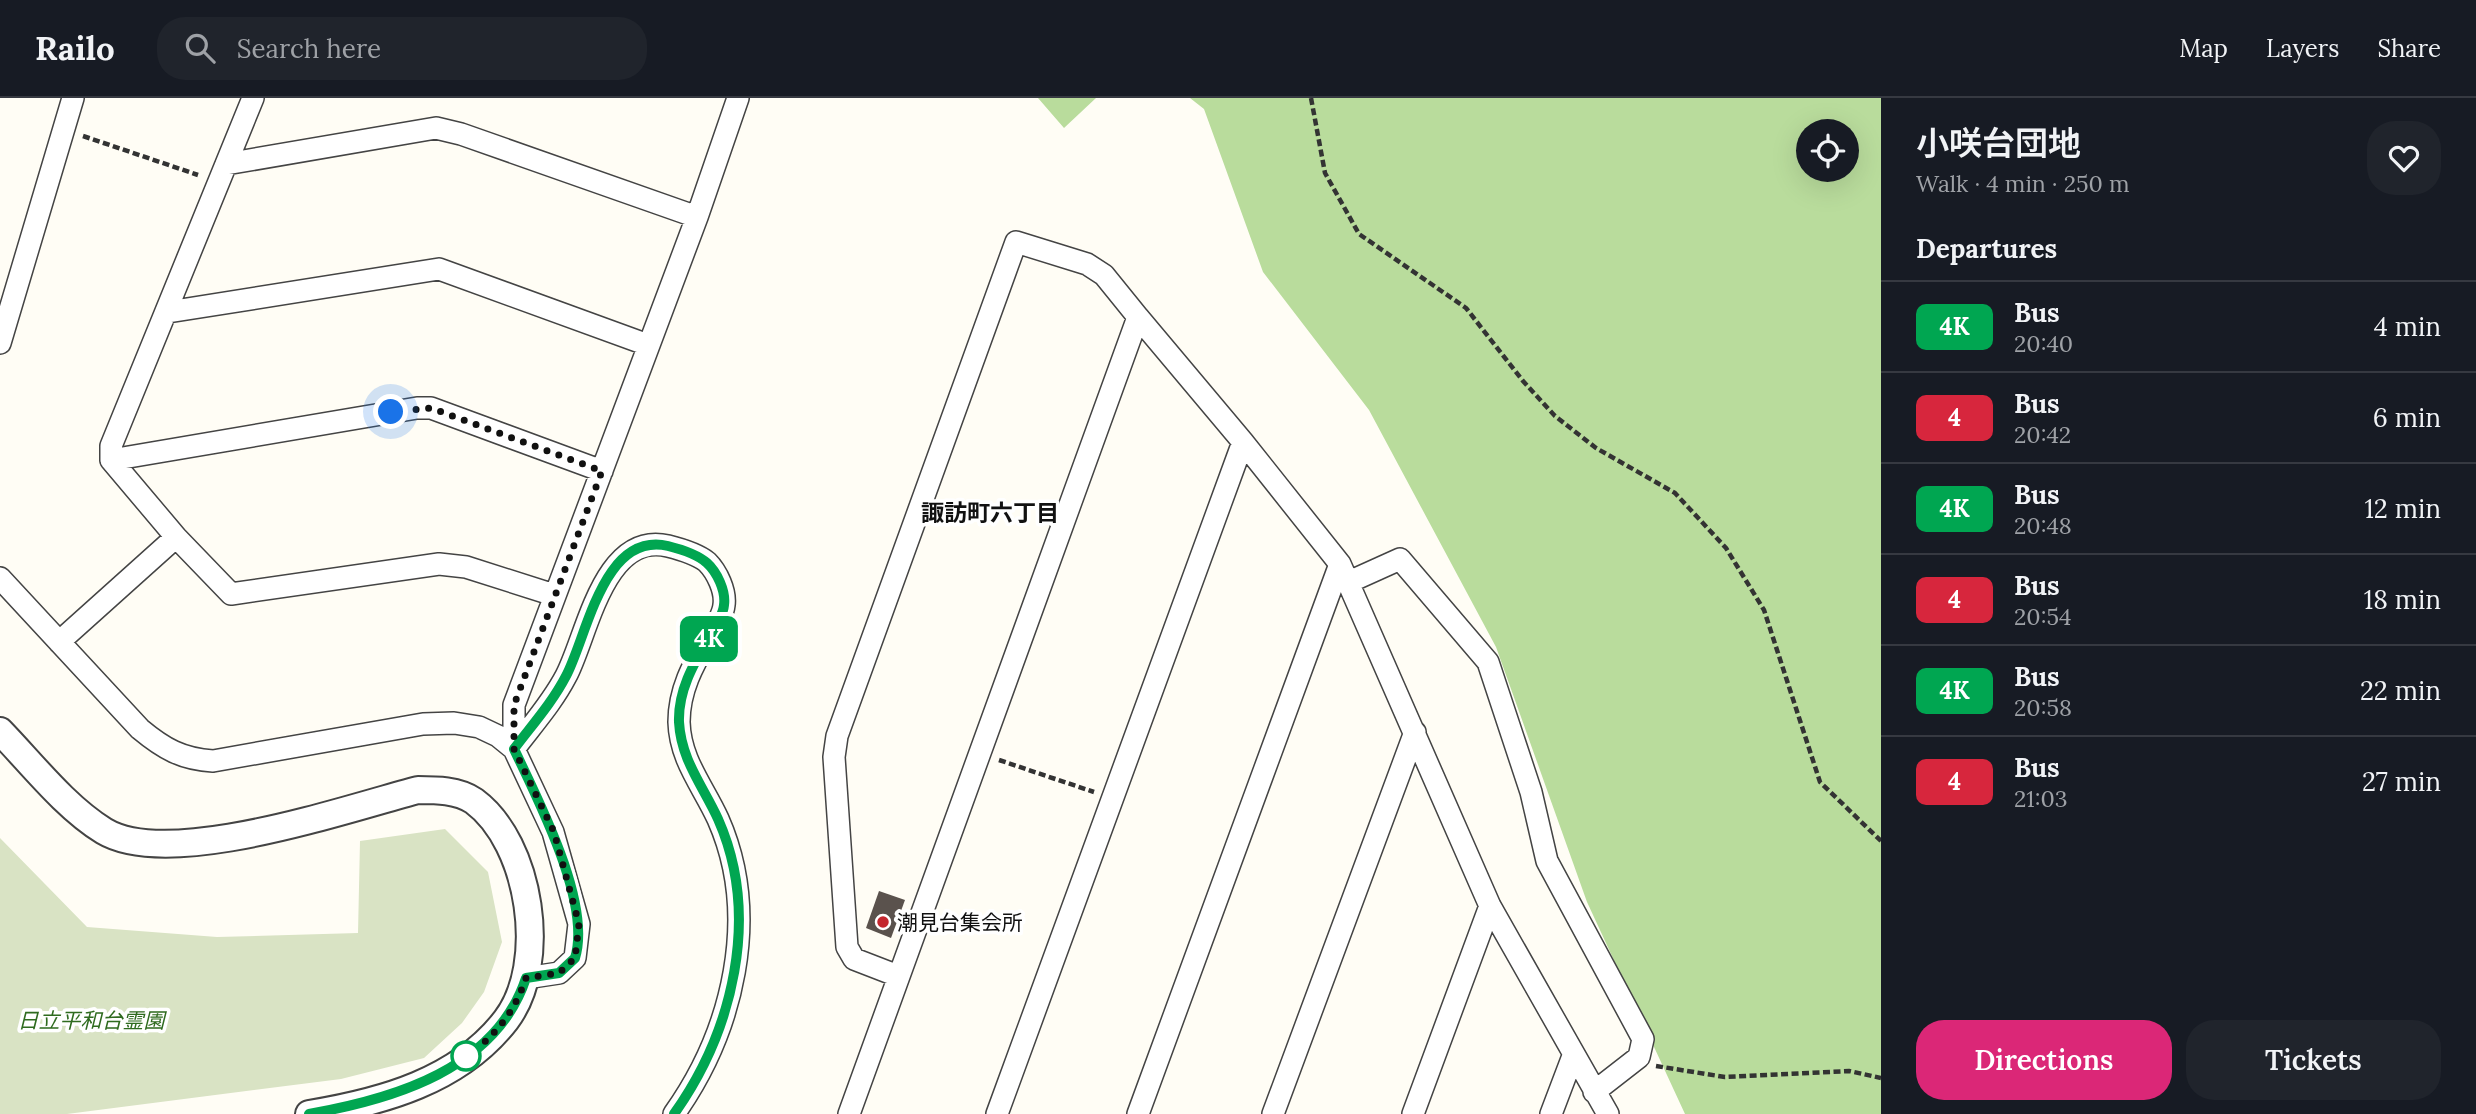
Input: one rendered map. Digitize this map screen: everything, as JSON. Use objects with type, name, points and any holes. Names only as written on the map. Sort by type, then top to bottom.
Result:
[{"type":"street","points":[[0,343],[73,98]]},
{"type":"street","points":[[253,98],[168,312],[111,446],[111,460],[176,537],[231,594],[439,564],[466,567],[554,595]]},
{"type":"street","points":[[514,749],[514,705],[697,217],[738,98]]},
{"type":"street","points":[[222,173],[436,128],[461,134],[697,217]]},
{"type":"street","points":[[898,976],[854,959],[847,947],[834,757],[837,736],[1016,242],[1087,264],[1104,275],[1243,442],[1345,573],[1490,906],[1608,1114]]},
{"type":"street","points":[[168,312],[439,269],[649,345]]},
{"type":"street","points":[[849,1114],[1138,317]]},
{"type":"street","points":[[111,460],[417,408],[431,408],[602,471]]},
{"type":"street","points":[[997,1114],[1243,442]]},
{"type":"street","points":[[59,642],[176,537]]},
{"type":"street","points":[[514,749],[568,674],[603,582],[617,565],[634,551],[660,545],[682,550],[706,562],[722,585],[724,606],[682,690],[680,740],[691,771],[718,819],[735,868],[738,921],[734,976],[723,1021],[696,1084],[674,1114]]},
{"type":"street","points":[[1345,573],[1400,559],[1488,662],[1531,792],[1547,861],[1643,1039],[1639,1057],[1594,1092]]},
{"type":"street","points":[[1138,1114],[1345,573]]},
{"type":"street","points":[[0,578],[140,729],[163,749],[187,760],[213,761],[423,724],[454,723],[479,727],[498,736],[514,749],[554,832],[579,924],[575,958],[559,973],[526,978]]},
{"type":"street","points":[[0,731],[71,803],[105,831],[135,843],[172,845],[216,841],[418,790],[447,791],[472,799],[489,815],[508,844],[521,876],[529,917],[526,978],[519,999],[487,1040],[448,1070],[409,1089],[365,1104],[309,1114]]},
{"type":"street","points":[[1273,1114],[1415,732]]},
{"type":"street","points":[[1413,1114],[1490,906]]},
{"type":"street","points":[[1551,1114],[1573,1056]]},
{"type":"path","points":[[1311,98],[1325,173],[1359,234],[1466,308],[1522,381],[1555,416],[1596,448],[1675,493],[1726,548],[1764,610],[1820,782],[1881,841]]},
{"type":"path","points":[[64,130],[222,173]]},
{"type":"path","points":[[979,752],[1112,798]]},
{"type":"path","points":[[1651,1066],[1726,1077],[1849,1070],[1881,1078]]},
{"type":"green space","points":[[1038,98],[1096,98],[1064,128]]},
{"type":"green space","points":[[1190,98],[1881,98],[1881,1114],[1685,1114],[1587,902],[1496,647],[1369,410],[1263,272],[1204,109]]},
{"type":"green space","name":"日立平和台霊園","points":[[445,829],[488,872],[502,942],[484,992],[462,1023],[424,1058],[341,1079],[67,1114],[0,1114],[0,838],[87,927],[217,937],[358,933],[360,841]]},
{"type":"building","name":"潮見台集会所","points":[[879,891],[905,900],[891,938],[866,928]]},
{"type":"bus line","name":"4K","points":[[309,1114],[365,1104],[409,1089],[448,1070],[487,1040],[506,1019],[519,999],[526,978],[559,973],[575,958],[579,945],[579,924],[554,832],[514,749],[568,674],[603,582],[617,565],[634,551],[660,545],[682,550],[706,562],[722,585],[724,606],[682,690],[680,740],[691,771],[718,819],[735,868],[738,921],[734,976],[723,1021],[696,1084],[674,1114]]},
{"type":"place","name":"潮見台集会所","points":[[883,922]]},
{"type":"district","name":"諏訪町六丁目","points":[[990,512]]},
{"type":"route","points":[[391,412],[431,408],[602,471],[514,705],[514,749],[554,832],[579,924],[579,945],[575,958],[559,973],[526,978],[519,999],[506,1019],[487,1040],[466,1056]]}]
